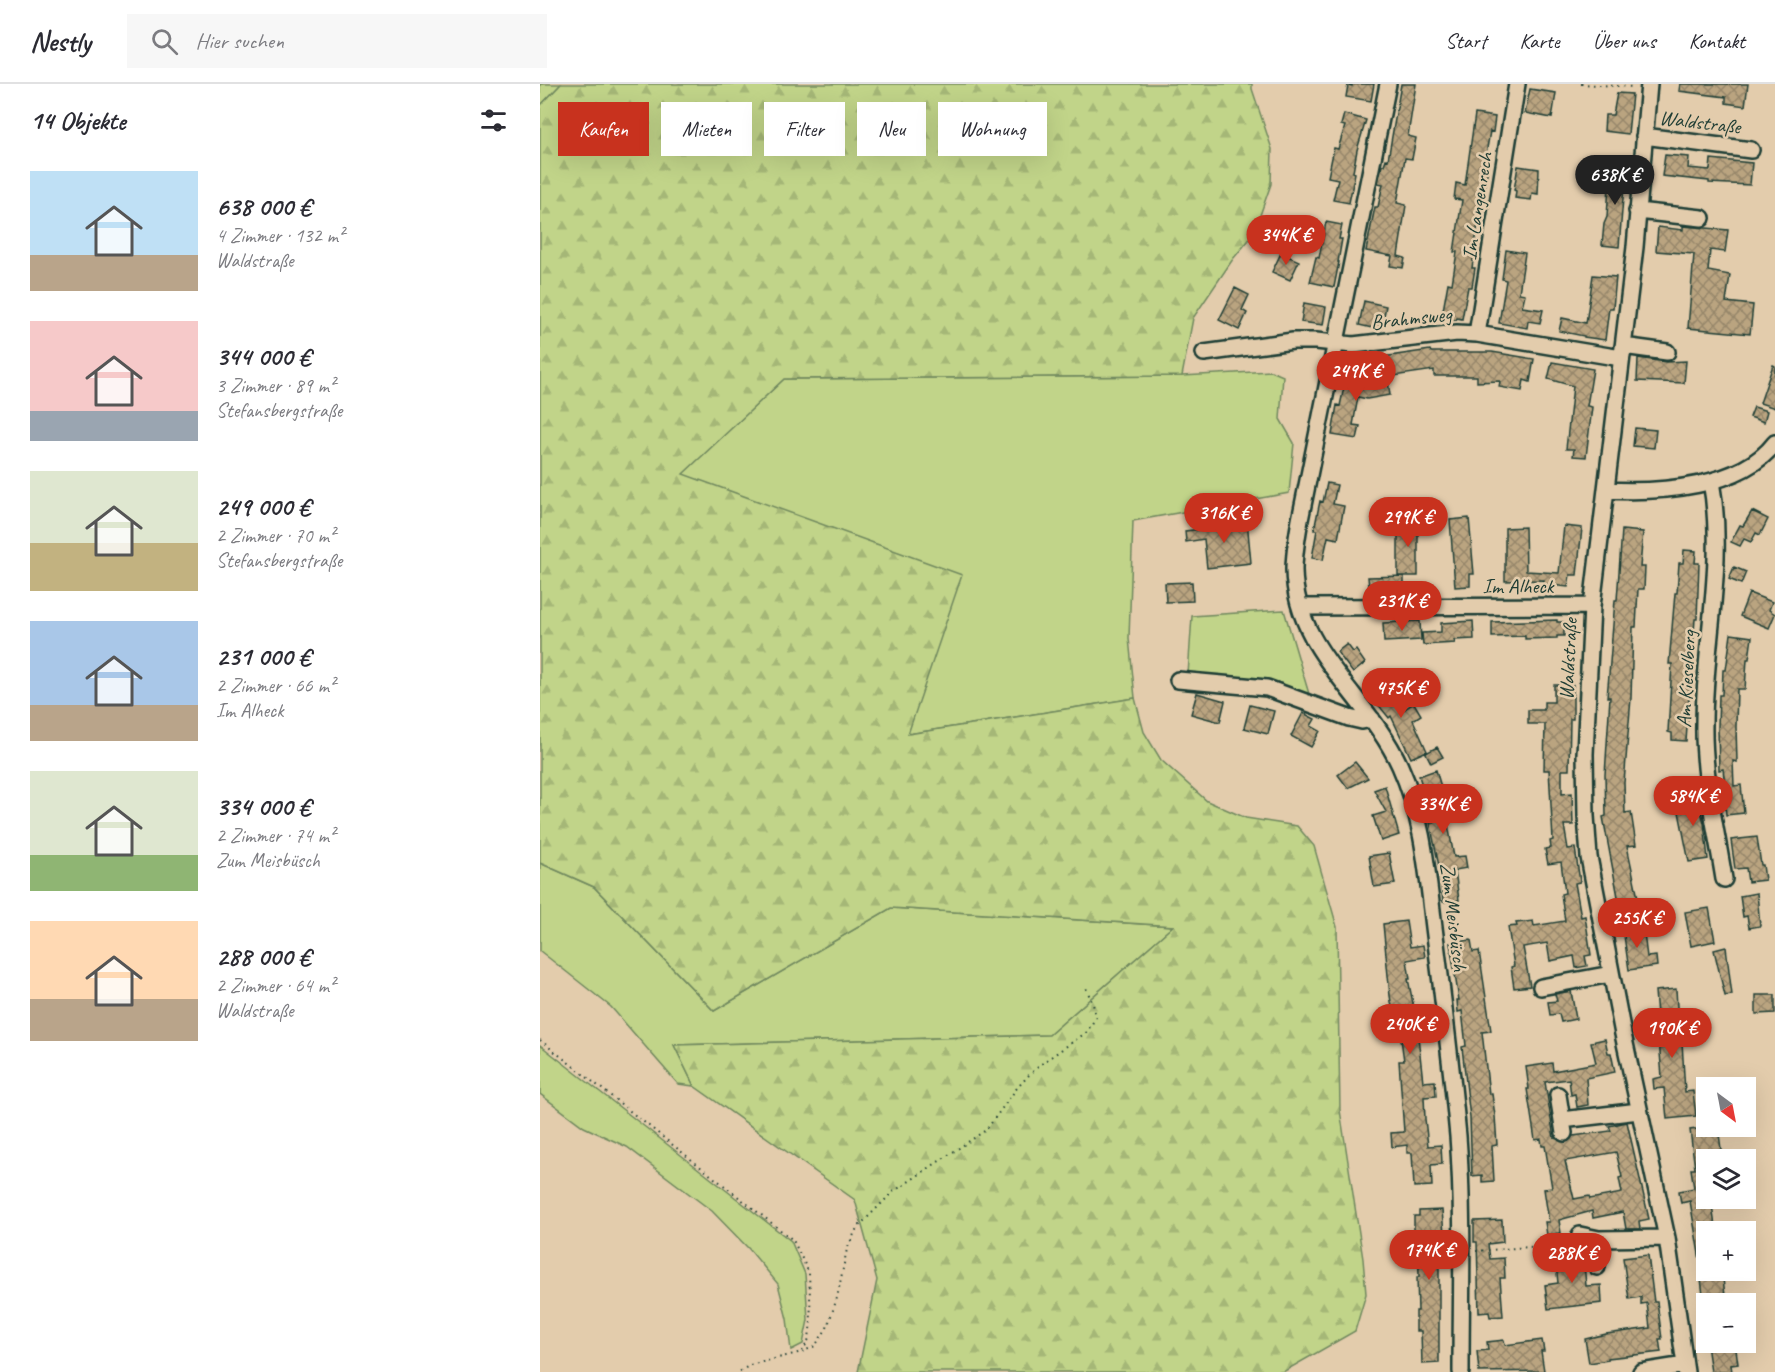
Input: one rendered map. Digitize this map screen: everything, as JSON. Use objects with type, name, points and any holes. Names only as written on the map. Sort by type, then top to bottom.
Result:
[{"type":"street","name":"Zum Meisbüsch","points":[[1388,84],[1294,553],[1294,572],[1300,608],[1309,632],[1323,655],[1372,719],[1400,765],[1417,812],[1423,842],[1458,1137],[1461,1372]]},
{"type":"street","name":"Im Langenrech","points":[[1477,334],[1517,84]]},
{"type":"street","name":"Waldstraße","points":[[1649,86],[1635,247],[1592,606],[1585,754],[1586,816],[1589,857],[1611,974],[1667,1238],[1685,1369]]},
{"type":"street","name":"Waldstraße","points":[[1644,136],[1751,150]]},
{"type":"street","points":[[1638,210],[1702,218]]},
{"type":"street","name":"Brahmsweg","points":[[1204,353],[1293,341],[1369,345],[1457,333],[1622,352]]},
{"type":"street","points":[[1622,352],[1667,352]]},
{"type":"street","points":[[1606,490],[1671,488],[1711,481],[1735,473],[1754,463],[1775,443]]},
{"type":"street","name":"Am Kieselberg","points":[[1711,481],[1717,557],[1703,726],[1706,765],[1724,879]]},
{"type":"street","name":"Im Alheck","points":[[1300,608],[1592,606]]},
{"type":"street","points":[[1178,680],[1267,688],[1349,718],[1362,721],[1372,719]]},
{"type":"street","points":[[1540,985],[1611,974]]},
{"type":"street","points":[[1558,1095],[1563,1127],[1639,1111]]},
{"type":"street","points":[[1580,1235],[1599,1239],[1667,1238]]},
{"type":"street","points":[[1597,1267],[1599,1239]]},
{"type":"street","points":[[1641,1372],[1685,1369]]},
{"type":"path","points":[[1581,84],[1649,86]]},
{"type":"path","points":[[739,1372],[750,1365],[802,1352],[814,1346],[827,1328],[837,1298],[847,1249],[857,1228],[893,1191],[986,1130],[1029,1075],[1045,1060],[1087,1032],[1095,1017],[1093,1004],[1086,988]]},
{"type":"path","points":[[540,1040],[793,1240],[809,1273],[811,1321],[809,1339],[802,1352]]},
{"type":"path","points":[[1461,1252],[1574,1244],[1580,1235]]},
{"type":"green space","points":[[540,84],[561,84],[540,106]]},
{"type":"green space","points":[[561,84],[1252,84],[1272,149],[1271,184],[1253,235],[1233,259],[1193,318],[1182,376],[784,379],[683,474],[962,575],[908,734],[1135,698],[1144,732],[1161,760],[1207,801],[1246,818],[1297,826],[1314,846],[1337,927],[1340,1110],[1363,1259],[1366,1294],[1355,1331],[1283,1372],[858,1372],[877,1280],[855,1200],[694,1086],[674,1045],[1049,1035],[1173,926],[891,908],[714,1011],[594,887],[540,863],[540,106]]},
{"type":"green space","points":[[1271,371],[1283,376],[1280,419],[1294,443],[1289,493],[1133,521],[1129,638],[1135,698],[908,734],[682,474],[784,379],[1182,376]]},
{"type":"green space","points":[[1284,610],[1309,694],[1265,682],[1188,675],[1192,616]]},
{"type":"green space","points":[[540,863],[594,887],[714,1011],[891,908],[1173,926],[1049,1035],[674,1045],[694,1086],[678,1084],[611,1007],[540,951]]},
{"type":"green space","points":[[540,1045],[791,1241],[805,1274],[808,1320],[803,1344],[791,1350],[787,1319],[778,1284],[749,1249],[712,1211],[627,1147],[584,1127],[540,1094]]},
{"type":"building","points":[[1352,84],[1374,84],[1371,101],[1346,97],[1348,85],[1352,86]]},
{"type":"building","points":[[1401,84],[1416,84],[1408,136],[1416,138],[1412,159],[1405,158],[1397,203],[1406,205],[1398,256],[1405,258],[1403,268],[1390,266],[1392,256],[1366,251],[1375,207],[1378,207],[1383,184],[1378,183],[1382,165],[1386,159],[1388,160]]},
{"type":"building","points":[[1680,84],[1748,84],[1745,106],[1726,103],[1726,97],[1679,91]]},
{"type":"building","points":[[1530,89],[1556,93],[1552,118],[1525,113]]},
{"type":"building","points":[[1617,93],[1632,94],[1628,134],[1604,131],[1605,115],[1613,115]]},
{"type":"building","points":[[1344,114],[1366,120],[1357,150],[1349,203],[1333,200],[1338,179],[1328,177],[1334,148],[1338,149],[1345,126],[1341,125]]},
{"type":"building","points":[[1475,114],[1495,117],[1493,132],[1490,131],[1484,166],[1488,167],[1472,268],[1475,268],[1472,287],[1468,287],[1462,319],[1445,319],[1446,316],[1442,316],[1448,283],[1452,284],[1462,200],[1454,199],[1456,183],[1465,185]]},
{"type":"building","points":[[1665,155],[1689,157],[1688,168],[1710,170],[1711,159],[1752,163],[1750,185],[1709,183],[1709,181],[1662,176]]},
{"type":"building","points":[[1615,162],[1626,162],[1619,247],[1602,245],[1607,217],[1610,169],[1614,169]]},
{"type":"building","points":[[1518,166],[1539,169],[1538,194],[1532,193],[1531,200],[1515,198]]},
{"type":"building","points":[[1326,222],[1342,225],[1334,287],[1310,282],[1316,257],[1319,258]]},
{"type":"building","points":[[1683,226],[1728,230],[1725,252],[1710,250],[1708,271],[1730,275],[1726,302],[1753,305],[1750,334],[1688,328],[1694,254],[1656,251],[1658,227],[1683,230]]},
{"type":"building","points":[[1506,250],[1525,253],[1519,293],[1525,294],[1522,307],[1543,310],[1540,323],[1528,321],[1527,328],[1499,323],[1506,280],[1502,279]]},
{"type":"building","points":[[1281,253],[1299,261],[1290,280],[1272,272]]},
{"type":"building","points":[[1593,275],[1616,277],[1613,308],[1609,308],[1605,340],[1559,331],[1562,318],[1586,323]]},
{"type":"building","points":[[1235,288],[1249,295],[1242,310],[1247,313],[1239,330],[1219,320]]},
{"type":"building","points":[[1364,301],[1386,306],[1381,330],[1359,325]]},
{"type":"building","points":[[1304,303],[1326,307],[1323,325],[1301,322]]},
{"type":"building","points":[[1430,350],[1431,352],[1492,352],[1534,359],[1530,382],[1524,380],[1522,391],[1499,387],[1500,381],[1477,382],[1477,376],[1434,376],[1434,370],[1387,377],[1383,357]]},
{"type":"building","points":[[1638,358],[1666,362],[1686,361],[1684,383],[1637,381]]},
{"type":"building","points":[[1552,362],[1593,369],[1587,406],[1592,407],[1586,457],[1573,456],[1574,449],[1566,449],[1573,386],[1548,379]]},
{"type":"building","points":[[1773,365],[1775,366],[1775,408],[1760,403]]},
{"type":"building","points":[[1347,373],[1388,381],[1390,395],[1367,399],[1358,397],[1353,425],[1360,426],[1357,439],[1332,435],[1337,405],[1340,406]]},
{"type":"building","points":[[1754,407],[1767,411],[1764,422],[1750,417]]},
{"type":"building","points":[[1635,428],[1656,430],[1654,448],[1633,446]]},
{"type":"building","points":[[1327,483],[1337,485],[1333,504],[1344,506],[1338,539],[1328,537],[1323,560],[1312,558],[1317,530],[1314,530],[1320,501],[1323,502]]},
{"type":"building","points":[[1752,511],[1768,519],[1760,535],[1756,533],[1751,542],[1744,539],[1740,546],[1731,542],[1740,525],[1743,526]]},
{"type":"building","points":[[1469,518],[1474,574],[1470,574],[1470,586],[1455,587],[1450,520]]},
{"type":"building","points":[[1398,519],[1418,519],[1418,576],[1398,576]]},
{"type":"building","points":[[1247,520],[1251,563],[1207,568],[1204,539],[1186,542],[1185,531],[1227,526],[1226,522]]},
{"type":"building","points":[[1564,526],[1582,528],[1577,575],[1570,575],[1568,587],[1543,584],[1544,580],[1505,581],[1505,528],[1525,527],[1526,571],[1559,573]]},
{"type":"building","points":[[1622,530],[1643,532],[1640,567],[1645,567],[1644,589],[1638,589],[1636,627],[1633,627],[1631,698],[1624,783],[1625,813],[1631,812],[1636,845],[1627,846],[1638,898],[1619,902],[1603,817],[1606,816],[1605,775],[1610,697],[1607,697]]},
{"type":"building","points":[[1684,550],[1696,551],[1695,563],[1699,563],[1697,619],[1695,619],[1686,741],[1672,740],[1672,733],[1668,732],[1672,664],[1669,664],[1675,593],[1677,593],[1679,563],[1683,563]]},
{"type":"building","points":[[1734,567],[1746,572],[1741,584],[1729,579]]},
{"type":"building","points":[[1404,576],[1404,586],[1369,587],[1368,577]]},
{"type":"building","points":[[1192,582],[1193,601],[1166,602],[1165,583]]},
{"type":"building","points":[[1749,593],[1772,602],[1769,610],[1775,614],[1769,628],[1740,616]]},
{"type":"building","points":[[1557,620],[1557,622],[1564,622],[1564,636],[1525,639],[1525,636],[1492,637],[1492,622]]},
{"type":"building","points":[[1420,621],[1421,640],[1384,642],[1383,623]]},
{"type":"building","points":[[1473,621],[1474,639],[1423,645],[1422,633],[1441,632],[1441,623]]},
{"type":"building","points":[[1731,634],[1752,637],[1749,659],[1747,659],[1745,689],[1737,689],[1737,762],[1733,761],[1734,786],[1741,785],[1744,813],[1726,815],[1723,769],[1719,770],[1718,727],[1719,695],[1722,695],[1723,670],[1726,670]]},
{"type":"building","points":[[1347,644],[1353,652],[1356,650],[1365,663],[1353,673],[1337,652]]},
{"type":"building","points":[[1381,682],[1403,710],[1414,703],[1421,715],[1413,720],[1427,751],[1411,758],[1391,716],[1389,718],[1368,692]]},
{"type":"building","points":[[1554,685],[1573,685],[1569,770],[1562,770],[1562,794],[1572,793],[1573,825],[1564,825],[1568,849],[1575,848],[1580,882],[1575,883],[1581,917],[1585,916],[1591,955],[1585,956],[1587,966],[1576,968],[1574,956],[1550,961],[1547,943],[1523,947],[1530,986],[1514,988],[1511,967],[1514,966],[1508,927],[1517,926],[1516,923],[1533,921],[1534,926],[1565,921],[1561,894],[1565,893],[1561,862],[1548,864],[1545,849],[1551,848],[1550,841],[1553,840],[1549,770],[1544,770],[1545,724],[1528,724],[1528,710],[1544,710],[1544,702],[1554,702]]},
{"type":"building","points":[[1197,693],[1225,701],[1220,722],[1191,714]]},
{"type":"building","points":[[1250,705],[1274,711],[1268,734],[1244,728]]},
{"type":"building","points":[[1303,713],[1315,719],[1311,726],[1320,731],[1311,747],[1291,736]]},
{"type":"building","points":[[1437,747],[1443,757],[1431,763],[1426,753]]},
{"type":"building","points":[[1355,762],[1368,778],[1348,788],[1338,775]]},
{"type":"building","points":[[1436,770],[1446,804],[1455,802],[1459,815],[1447,819],[1454,857],[1465,856],[1467,868],[1455,870],[1459,900],[1443,902],[1440,871],[1430,823],[1434,823],[1419,776]]},
{"type":"building","points":[[1385,786],[1399,835],[1381,841],[1373,816],[1386,812],[1374,790]]},
{"type":"building","points":[[1696,792],[1704,823],[1708,859],[1689,862],[1676,797]]},
{"type":"building","points":[[1757,837],[1765,880],[1748,882],[1746,868],[1735,869],[1731,840]]},
{"type":"building","points":[[1389,853],[1395,884],[1374,887],[1369,856]]},
{"type":"building","points":[[1757,893],[1760,926],[1749,928],[1747,916],[1743,917],[1740,896]]},
{"type":"building","points":[[1709,908],[1715,941],[1691,946],[1685,912]]},
{"type":"building","points":[[1406,921],[1410,947],[1423,945],[1425,957],[1407,960],[1410,979],[1408,979],[1415,1013],[1428,1011],[1429,1025],[1417,1027],[1423,1082],[1435,1081],[1436,1096],[1424,1097],[1428,1146],[1441,1145],[1442,1164],[1431,1165],[1432,1186],[1414,1187],[1412,1153],[1407,1153],[1407,1145],[1392,1147],[1391,1133],[1404,1132],[1399,1061],[1404,1061],[1398,1017],[1394,1018],[1390,996],[1383,924]]},
{"type":"building","points":[[1643,926],[1647,957],[1656,956],[1657,966],[1629,970],[1623,929]]},
{"type":"building","points":[[1471,940],[1473,952],[1479,951],[1491,1031],[1482,1032],[1489,1094],[1492,1094],[1495,1116],[1497,1145],[1492,1146],[1494,1181],[1482,1182],[1482,1175],[1472,1176],[1470,1118],[1462,1047],[1466,1046],[1462,1011],[1458,1012],[1457,1000],[1459,1000],[1450,943]]},
{"type":"building","points":[[1726,947],[1732,995],[1725,996],[1714,950]]},
{"type":"building","points":[[1676,989],[1685,1092],[1693,1091],[1696,1116],[1667,1119],[1664,1088],[1654,1089],[1653,1079],[1662,1077],[1655,991]]},
{"type":"building","points":[[1571,991],[1576,1019],[1561,1022],[1559,1014],[1550,1015],[1548,1002],[1557,1001],[1555,994]]},
{"type":"building","points":[[1756,995],[1775,995],[1775,1013],[1756,1014]]},
{"type":"building","points":[[1605,1039],[1615,1072],[1586,1078],[1588,1105],[1577,1107],[1575,1094],[1571,1095],[1569,1079],[1545,1082],[1554,1138],[1566,1142],[1573,1136],[1611,1131],[1609,1126],[1627,1122],[1649,1219],[1639,1221],[1640,1229],[1626,1229],[1623,1212],[1593,1218],[1592,1211],[1559,1220],[1561,1233],[1547,1235],[1545,1222],[1549,1222],[1544,1189],[1552,1188],[1545,1146],[1542,1146],[1541,1139],[1535,1140],[1526,1067],[1552,1063],[1553,1071],[1596,1063],[1591,1042]],"holes":[[[1616,1152],[1622,1177],[1619,1178],[1622,1193],[1590,1199],[1589,1196],[1574,1199],[1565,1161]]]},
{"type":"building","points":[[1696,1129],[1696,1137],[1719,1137],[1721,1149],[1696,1149],[1696,1209],[1712,1209],[1714,1221],[1696,1221],[1696,1236],[1690,1201],[1681,1203],[1679,1191],[1694,1188],[1691,1169],[1695,1169],[1690,1130]]},
{"type":"building","points":[[1442,1210],[1445,1246],[1441,1246],[1441,1264],[1439,1264],[1439,1363],[1422,1364],[1421,1331],[1416,1331],[1417,1277],[1419,1277],[1418,1231],[1414,1232],[1414,1216],[1419,1216],[1419,1211]]},
{"type":"building","points":[[1502,1220],[1503,1242],[1488,1244],[1490,1259],[1504,1258],[1505,1278],[1500,1278],[1503,1316],[1490,1317],[1489,1312],[1479,1313],[1477,1242],[1474,1242],[1474,1221]]},
{"type":"building","points":[[1583,1251],[1586,1286],[1601,1285],[1602,1303],[1548,1309],[1545,1285],[1558,1283],[1555,1254]]},
{"type":"building","points":[[1648,1255],[1654,1302],[1657,1302],[1662,1339],[1659,1339],[1661,1352],[1608,1358],[1608,1360],[1589,1363],[1585,1339],[1650,1328],[1647,1303],[1641,1304],[1641,1297],[1629,1299],[1623,1258]]},
{"type":"building","points":[[1701,1281],[1723,1281],[1725,1293],[1703,1293]]},
{"type":"building","points":[[1504,1340],[1505,1345],[1542,1340],[1544,1371],[1479,1372],[1477,1351],[1488,1350],[1487,1342]]},
{"type":"building","points":[[1708,1353],[1736,1353],[1738,1364],[1731,1365],[1732,1372],[1711,1372]]}]
